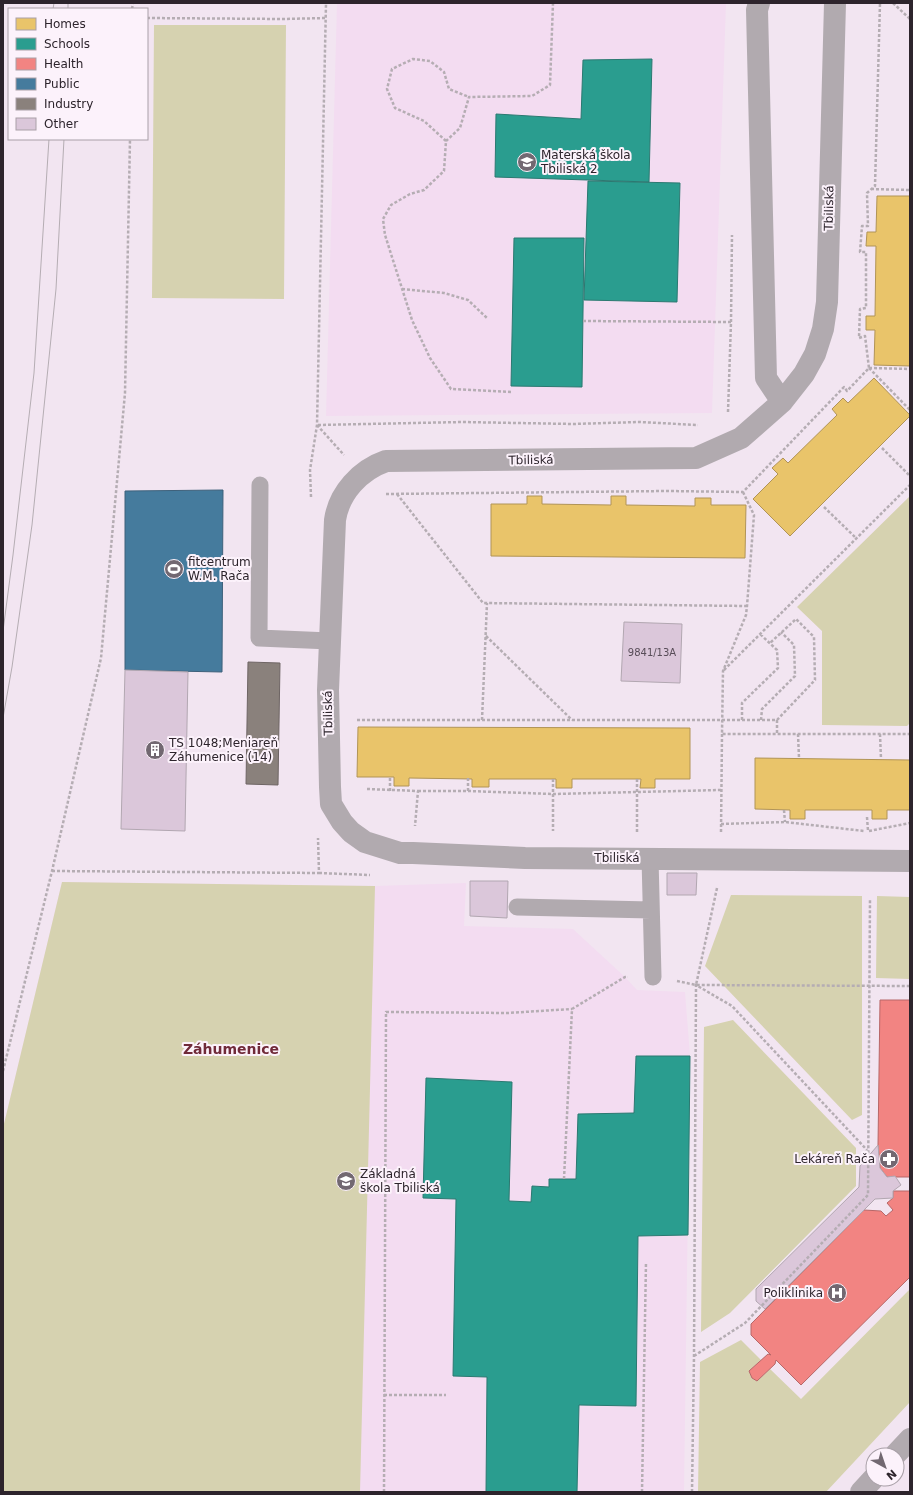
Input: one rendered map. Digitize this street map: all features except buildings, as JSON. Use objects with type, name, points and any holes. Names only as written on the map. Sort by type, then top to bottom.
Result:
[{"type":"street","points":[[758,3],[766,378],[782,402]]},
{"type":"street","name":"Tbiliská","points":[[835,3],[827,302],[823,329],[815,354],[804,374],[782,402],[741,438],[696,458],[386,461],[373,466],[361,475],[347,490],[336,515],[328,690],[331,804],[342,822],[351,832],[365,842],[400,853],[525,858],[910,861]]},
{"type":"street","points":[[902,1447],[910,1439]]},
{"type":"lane","points":[[260,484],[259,638],[330,641]]},
{"type":"lane","points":[[650,858],[653,977]]},
{"type":"lane","points":[[517,907],[651,910]]},
{"type":"path","points":[[446,141],[424,121],[395,108],[387,88],[392,69],[412,59],[430,61],[444,72],[449,89],[469,97],[532,96],[550,85],[553,3]]},
{"type":"path","points":[[893,3],[910,19]]},
{"type":"path","points":[[148,18],[326,18]]},
{"type":"path","points":[[469,97],[460,128],[446,141],[444,171],[424,190],[410,194],[391,205],[383,219],[385,235],[412,320],[430,358],[451,389],[511,392]]},
{"type":"path","points":[[3,1070],[52,871],[101,658],[125,393],[130,140]]},
{"type":"path","points":[[871,189],[910,190]]},
{"type":"path","points":[[724,417],[728,412],[732,230]]},
{"type":"path","points":[[402,289],[444,293],[468,300],[488,319]]},
{"type":"path","points":[[583,322],[731,322]]},
{"type":"path","points":[[910,369],[869,368],[910,410]]},
{"type":"path","points":[[317,425],[462,422],[573,424],[639,422],[704,426]]},
{"type":"path","points":[[882,448],[910,476]]},
{"type":"path","points":[[723,671],[910,486]]},
{"type":"path","points":[[721,836],[723,671],[746,615],[754,516],[744,492]]},
{"type":"path","points":[[397,494],[483,603],[747,606]]},
{"type":"path","points":[[824,507],[856,539]]},
{"type":"path","points":[[482,720],[487,603]]},
{"type":"path","points":[[770,643],[796,619],[814,637],[815,680],[777,720],[777,734]]},
{"type":"path","points":[[762,720],[762,709],[795,676],[794,645],[781,632]]},
{"type":"path","points":[[742,720],[742,703],[778,668],[777,650],[760,634]]},
{"type":"path","points":[[486,636],[572,720]]},
{"type":"path","points":[[362,720],[777,720]]},
{"type":"path","points":[[722,734],[910,734]]},
{"type":"path","points":[[798,734],[799,758]]},
{"type":"path","points":[[880,734],[881,759]]},
{"type":"path","points":[[390,777],[390,791]]},
{"type":"path","points":[[468,778],[468,791]]},
{"type":"path","points":[[553,779],[554,812]]},
{"type":"path","points":[[637,779],[637,828]]},
{"type":"path","points":[[367,789],[390,791],[468,791],[553,794],[721,790]]},
{"type":"path","points":[[413,853],[418,791]]},
{"type":"path","points":[[784,810],[785,822]]},
{"type":"path","points":[[867,817],[868,831]]},
{"type":"path","points":[[721,824],[785,822],[868,831],[910,823]]},
{"type":"path","points":[[692,1492],[696,985],[719,881]]},
{"type":"path","points":[[694,1356],[736,1331],[745,1323],[868,1195],[870,899]]},
{"type":"path","points":[[384,1492],[386,1012],[507,1013],[572,1009],[625,977],[653,977],[696,985],[910,986]]},
{"type":"path","points":[[696,985],[732,1006],[868,1150]]},
{"type":"path","points":[[564,1179],[572,1009]]},
{"type":"path","points":[[642,1492],[646,1262]]},
{"type":"path","points":[[384,1395],[446,1396]]},
{"type":"shaded area","name":"Materská škola Tbiliská 2","points":[[337,3],[726,3],[712,413],[326,416]]},
{"type":"shaded area","points":[[154,25],[286,25],[284,299],[152,298]]},
{"type":"shaded area","points":[[910,496],[910,723],[907,726],[822,725],[822,631],[797,607]]},
{"type":"shaded area","name":"Základná škola Tbiliská","points":[[62,882],[375,886],[466,883],[464,926],[573,929],[637,990],[685,992],[690,1056],[684,1492],[3,1492],[3,1128]]},
{"type":"shaded area","points":[[62,882],[375,886],[360,1492],[3,1492],[3,1128]]},
{"type":"shaded area","points":[[731,895],[862,896],[862,1115],[852,1120],[705,966]]},
{"type":"shaded area","points":[[877,896],[910,897],[910,979],[876,978]]},
{"type":"shaded area","points":[[733,1020],[856,1148],[856,1186],[730,1313],[701,1332],[704,1027]]},
{"type":"shaded area","points":[[910,1289],[910,1402],[868,1447],[865,1447],[865,1450],[826,1492],[698,1492],[700,1362],[741,1340],[761,1360],[749,1371],[752,1378],[757,1381],[770,1369],[801,1399]]},
{"type":"tram line","points":[[53,8],[54,3]]},
{"type":"tram line","points":[[68,3],[68,8]]},
{"type":"tram line","points":[[3,631],[34,373],[49,140]]},
{"type":"tram line","points":[[3,718],[12,667],[32,525],[56,289],[64,140]]},
{"type":"place","name":"Materská škola Tbiliská 2","points":[[527,162]]},
{"type":"place","name":"fitcentrum W.M. Rača","points":[[174,569]]},
{"type":"place","name":"TS 1048;Meniareň Záhumenice (14)","points":[[155,750]]},
{"type":"place","name":"Lekáreň Rača","points":[[889,1159]]},
{"type":"place","name":"Základná škola Tbiliská","points":[[346,1181]]},
{"type":"place","name":"Poliklinika","points":[[837,1293]]},
{"type":"district","name":"Záhumenice","points":[[231,1049]]}]
